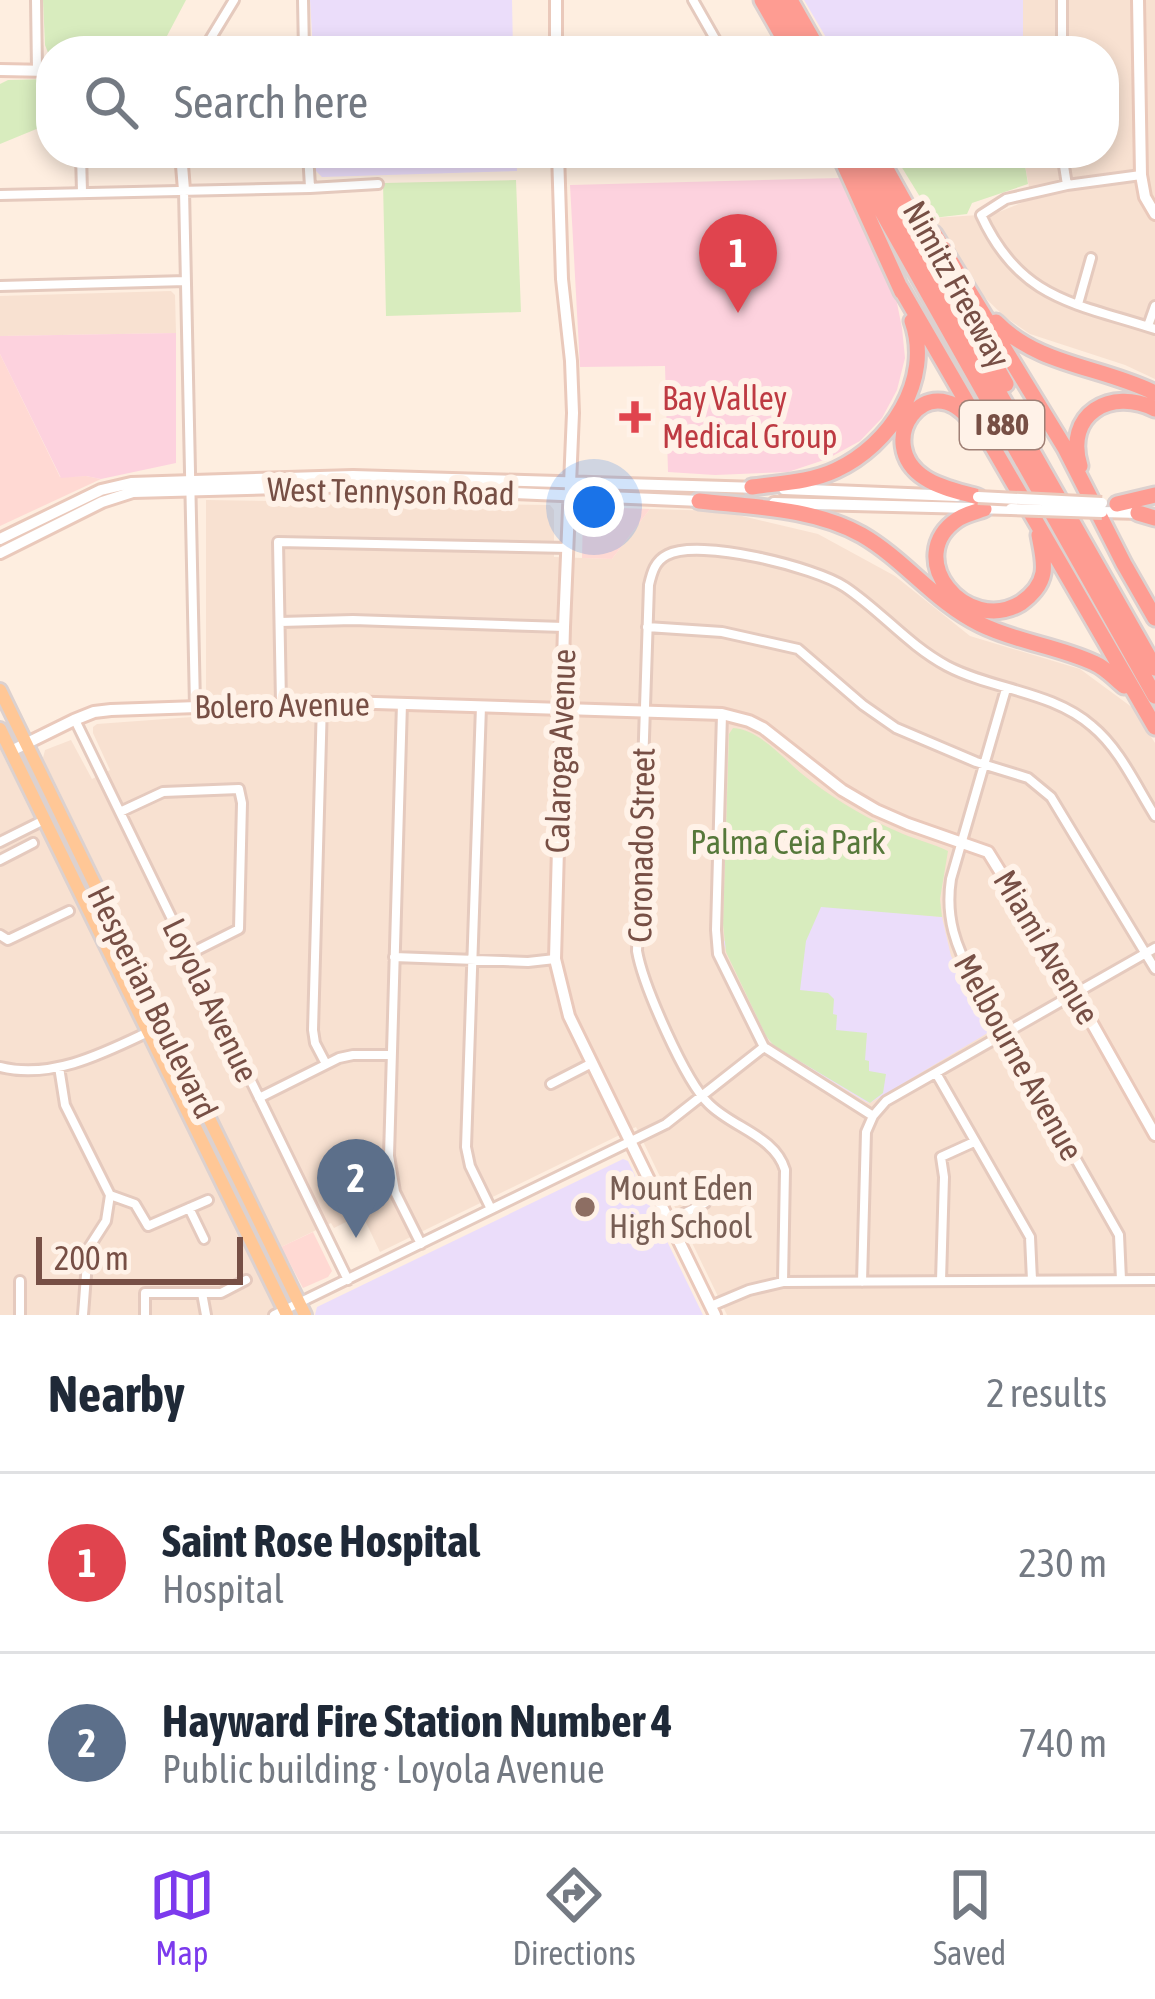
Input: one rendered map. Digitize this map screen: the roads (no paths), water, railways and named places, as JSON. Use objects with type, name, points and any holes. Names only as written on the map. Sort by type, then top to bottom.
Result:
[{"type":"highway","points":[[762,0],[782,36]]},
{"type":"highway","points":[[776,0],[796,36]]},
{"type":"highway","points":[[790,0],[810,36]]},
{"type":"highway","points":[[752,487],[835,470],[867,450],[893,422],[911,388],[917,359],[915,330],[846,168]]},
{"type":"highway","name":"Nimitz Freeway","points":[[857,168],[1155,696]]},
{"type":"highway","name":"I 880","points":[[872,168],[1155,668]]},
{"type":"highway","name":"Nimitz Freeway","points":[[886,168],[1155,648]]},
{"type":"highway","points":[[899,191],[914,200],[1104,505]]},
{"type":"highway","points":[[900,287],[1155,727]]},
{"type":"highway","points":[[980,306],[1022,345],[1155,393]]},
{"type":"highway","points":[[981,503],[932,482],[910,465],[902,440],[907,421],[920,406],[949,402],[964,412],[999,458]]},
{"type":"highway","points":[[1155,409],[1130,402],[1105,404],[1091,412],[1077,439],[1077,458],[1104,505],[1124,564],[1155,618]]},
{"type":"highway","points":[[1104,505],[1155,495]]},
{"type":"highway","points":[[699,501],[798,513],[862,535],[966,617],[994,631],[1099,665],[1136,695]]},
{"type":"highway","points":[[981,503],[954,521],[937,545],[937,565],[945,585],[973,607],[1007,609],[1034,592],[1043,567],[1037,526]]},
{"type":"highway","points":[[1124,564],[1155,605]]},
{"type":"main road","name":"Hesperian Boulevard","points":[[0,689],[303,1309]]},
{"type":"main road","name":"Hesperian Boulevard","points":[[0,729],[282,1313]]},
{"type":"street","points":[[36,0],[37,36]]},
{"type":"street","points":[[212,36],[234,0]]},
{"type":"street","points":[[303,0],[304,36]]},
{"type":"street","points":[[556,0],[556,36]]},
{"type":"street","points":[[693,0],[712,36]]},
{"type":"street","points":[[1062,0],[1062,36]]},
{"type":"street","points":[[1138,0],[1142,17],[1141,175],[1145,197],[1155,214]]},
{"type":"street","points":[[0,70],[36,70]]},
{"type":"street","points":[[81,168],[82,192]]},
{"type":"street","points":[[182,168],[196,706]]},
{"type":"street","points":[[309,168],[310,188]]},
{"type":"street","name":"Calaroga Avenue","points":[[559,168],[562,279],[573,388],[555,959],[564,1000],[592,1063],[713,1311]]},
{"type":"street","points":[[1064,168],[1067,185]]},
{"type":"street","points":[[1141,175],[1006,199],[981,215],[1022,276],[1051,296],[1152,327],[1155,305]]},
{"type":"street","points":[[0,195],[378,184]]},
{"type":"street","points":[[1078,304],[1090,258]]},
{"type":"street","points":[[0,286],[186,280]]},
{"type":"street","name":"West Tennyson Road","points":[[0,553],[102,502],[133,492],[356,476],[699,501],[1104,505],[1149,515]]},
{"type":"street","name":"West Tennyson Road","points":[[0,539],[100,490],[131,483],[190,486]]},
{"type":"street","name":"West Tennyson Road","points":[[569,489],[752,487],[1011,509],[1155,504]]},
{"type":"street","points":[[280,703],[278,542],[568,548]]},
{"type":"street","name":"Coronado Street","points":[[784,1282],[782,1160],[776,1151],[723,1116],[691,1079],[646,985],[637,951],[652,570],[671,552],[697,549],[782,563],[828,577],[931,657],[1006,689]]},
{"type":"street","points":[[280,622],[564,627]]},
{"type":"street","points":[[647,627],[722,632],[798,650],[896,728],[1028,778],[1051,797],[1150,951],[1155,969]]},
{"type":"street","points":[[1006,689],[1062,706],[1092,726],[1111,744],[1155,816]]},
{"type":"street","name":"Melbourne Avenue","points":[[1006,689],[949,894],[951,930],[958,952],[1119,1235],[1121,1280]]},
{"type":"street","points":[[322,702],[313,1030],[326,1064]]},
{"type":"street","name":"Bolero Avenue","points":[[10,751],[74,720],[111,710],[322,702],[562,708]]},
{"type":"street","points":[[402,703],[389,1163],[395,1192],[421,1244]]},
{"type":"street","points":[[481,706],[466,1147],[491,1210]]},
{"type":"street","name":"Miami Avenue","points":[[562,708],[722,714],[763,728],[842,790],[876,810],[981,848],[993,857],[1155,1135]]},
{"type":"street","points":[[722,714],[718,955],[764,1047],[873,1116]]},
{"type":"street","name":"Loyola Avenue","points":[[74,720],[348,1280]]},
{"type":"street","points":[[120,812],[163,792],[239,789],[239,929],[189,954]]},
{"type":"street","points":[[0,842],[44,820]]},
{"type":"street","points":[[0,860],[33,843]]},
{"type":"street","points":[[0,935],[8,940],[69,911]]},
{"type":"street","points":[[862,1282],[866,1132],[886,1101],[1150,951]]},
{"type":"street","points":[[394,957],[555,959]]},
{"type":"street","points":[[0,1067],[16,1071],[59,1067],[164,1025]]},
{"type":"street","points":[[282,1313],[303,1309],[348,1280],[666,1124],[764,1047]]},
{"type":"street","points":[[259,1098],[352,1054],[391,1055]]},
{"type":"street","points":[[550,1084],[592,1063]]},
{"type":"street","points":[[59,1067],[65,1105],[110,1195],[106,1221],[88,1249],[82,1315]]},
{"type":"street","points":[[937,1073],[1030,1237],[1032,1281]]},
{"type":"street","points":[[941,1281],[941,1157],[974,1142]]},
{"type":"street","points":[[110,1195],[135,1204],[148,1226],[208,1201]]},
{"type":"street","points":[[669,1220],[705,1204]]},
{"type":"street","points":[[189,1208],[205,1239]]},
{"type":"street","points":[[145,1315],[145,1293],[221,1293],[246,1280]]},
{"type":"street","points":[[713,1311],[749,1290],[784,1282],[1155,1280]]},
{"type":"street","points":[[20,1281],[20,1315]]},
{"type":"street","points":[[202,1293],[206,1315]]},
{"type":"place","name":"Saint Rose Hospital","points":[[738,313]]},
{"type":"place","name":"Bay Valley Medical Group","points":[[635,417]]},
{"type":"place","name":"Mount Eden High School","points":[[585,1207]]},
{"type":"place","name":"Hayward Fire Station Number 4","points":[[356,1238]]},
{"type":"park label","name":"Palma Ceia Park","points":[[788,842]]}]
